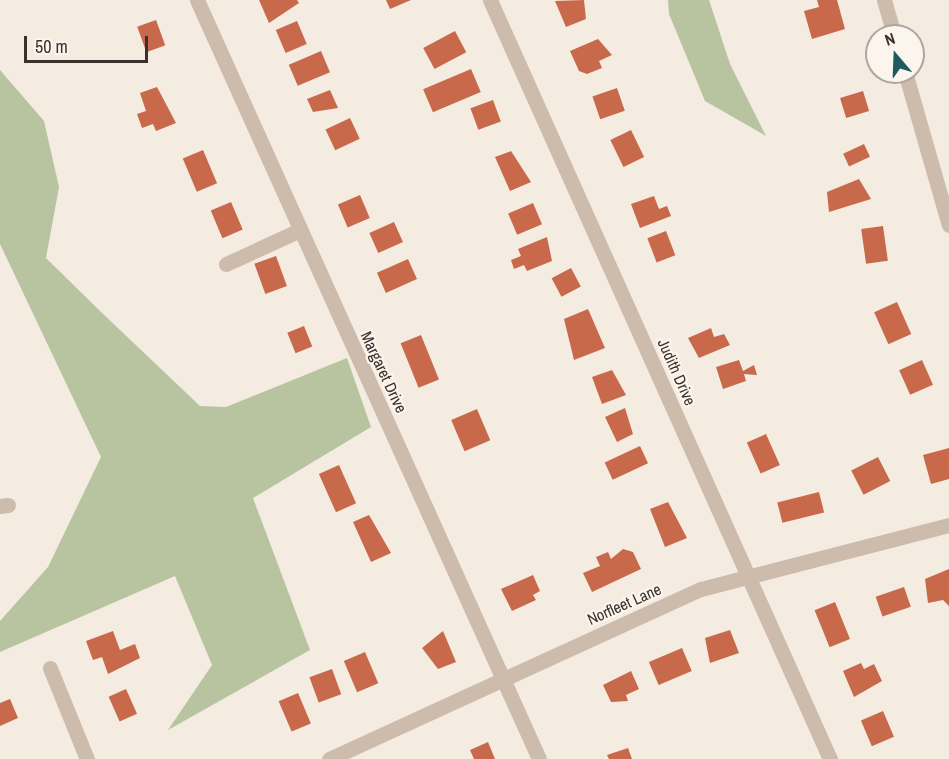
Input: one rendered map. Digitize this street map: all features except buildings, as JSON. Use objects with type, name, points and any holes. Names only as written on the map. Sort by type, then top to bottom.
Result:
[{"type":"street","name":"Margaret Drive","points":[[197,0],[540,759]]},
{"type":"street","name":"Judith Drive","points":[[490,0],[830,759]]},
{"type":"street","points":[[884,0],[891,24]]},
{"type":"street","points":[[908,84],[949,225]]},
{"type":"street","points":[[226,264],[300,230]]},
{"type":"street","name":"Norfleet Lane","points":[[329,759],[700,590],[949,525]]},
{"type":"street","points":[[50,668],[87,759]]},
{"type":"green space","points":[[668,0],[709,0],[730,64],[766,136],[705,101],[669,14]]},
{"type":"green space","points":[[0,70],[44,121],[59,187],[46,258],[100,311],[200,406],[226,407],[347,358],[371,427],[253,498],[310,650],[168,730],[212,665],[175,576],[0,652],[0,621],[48,567],[101,457],[0,244]]}]
